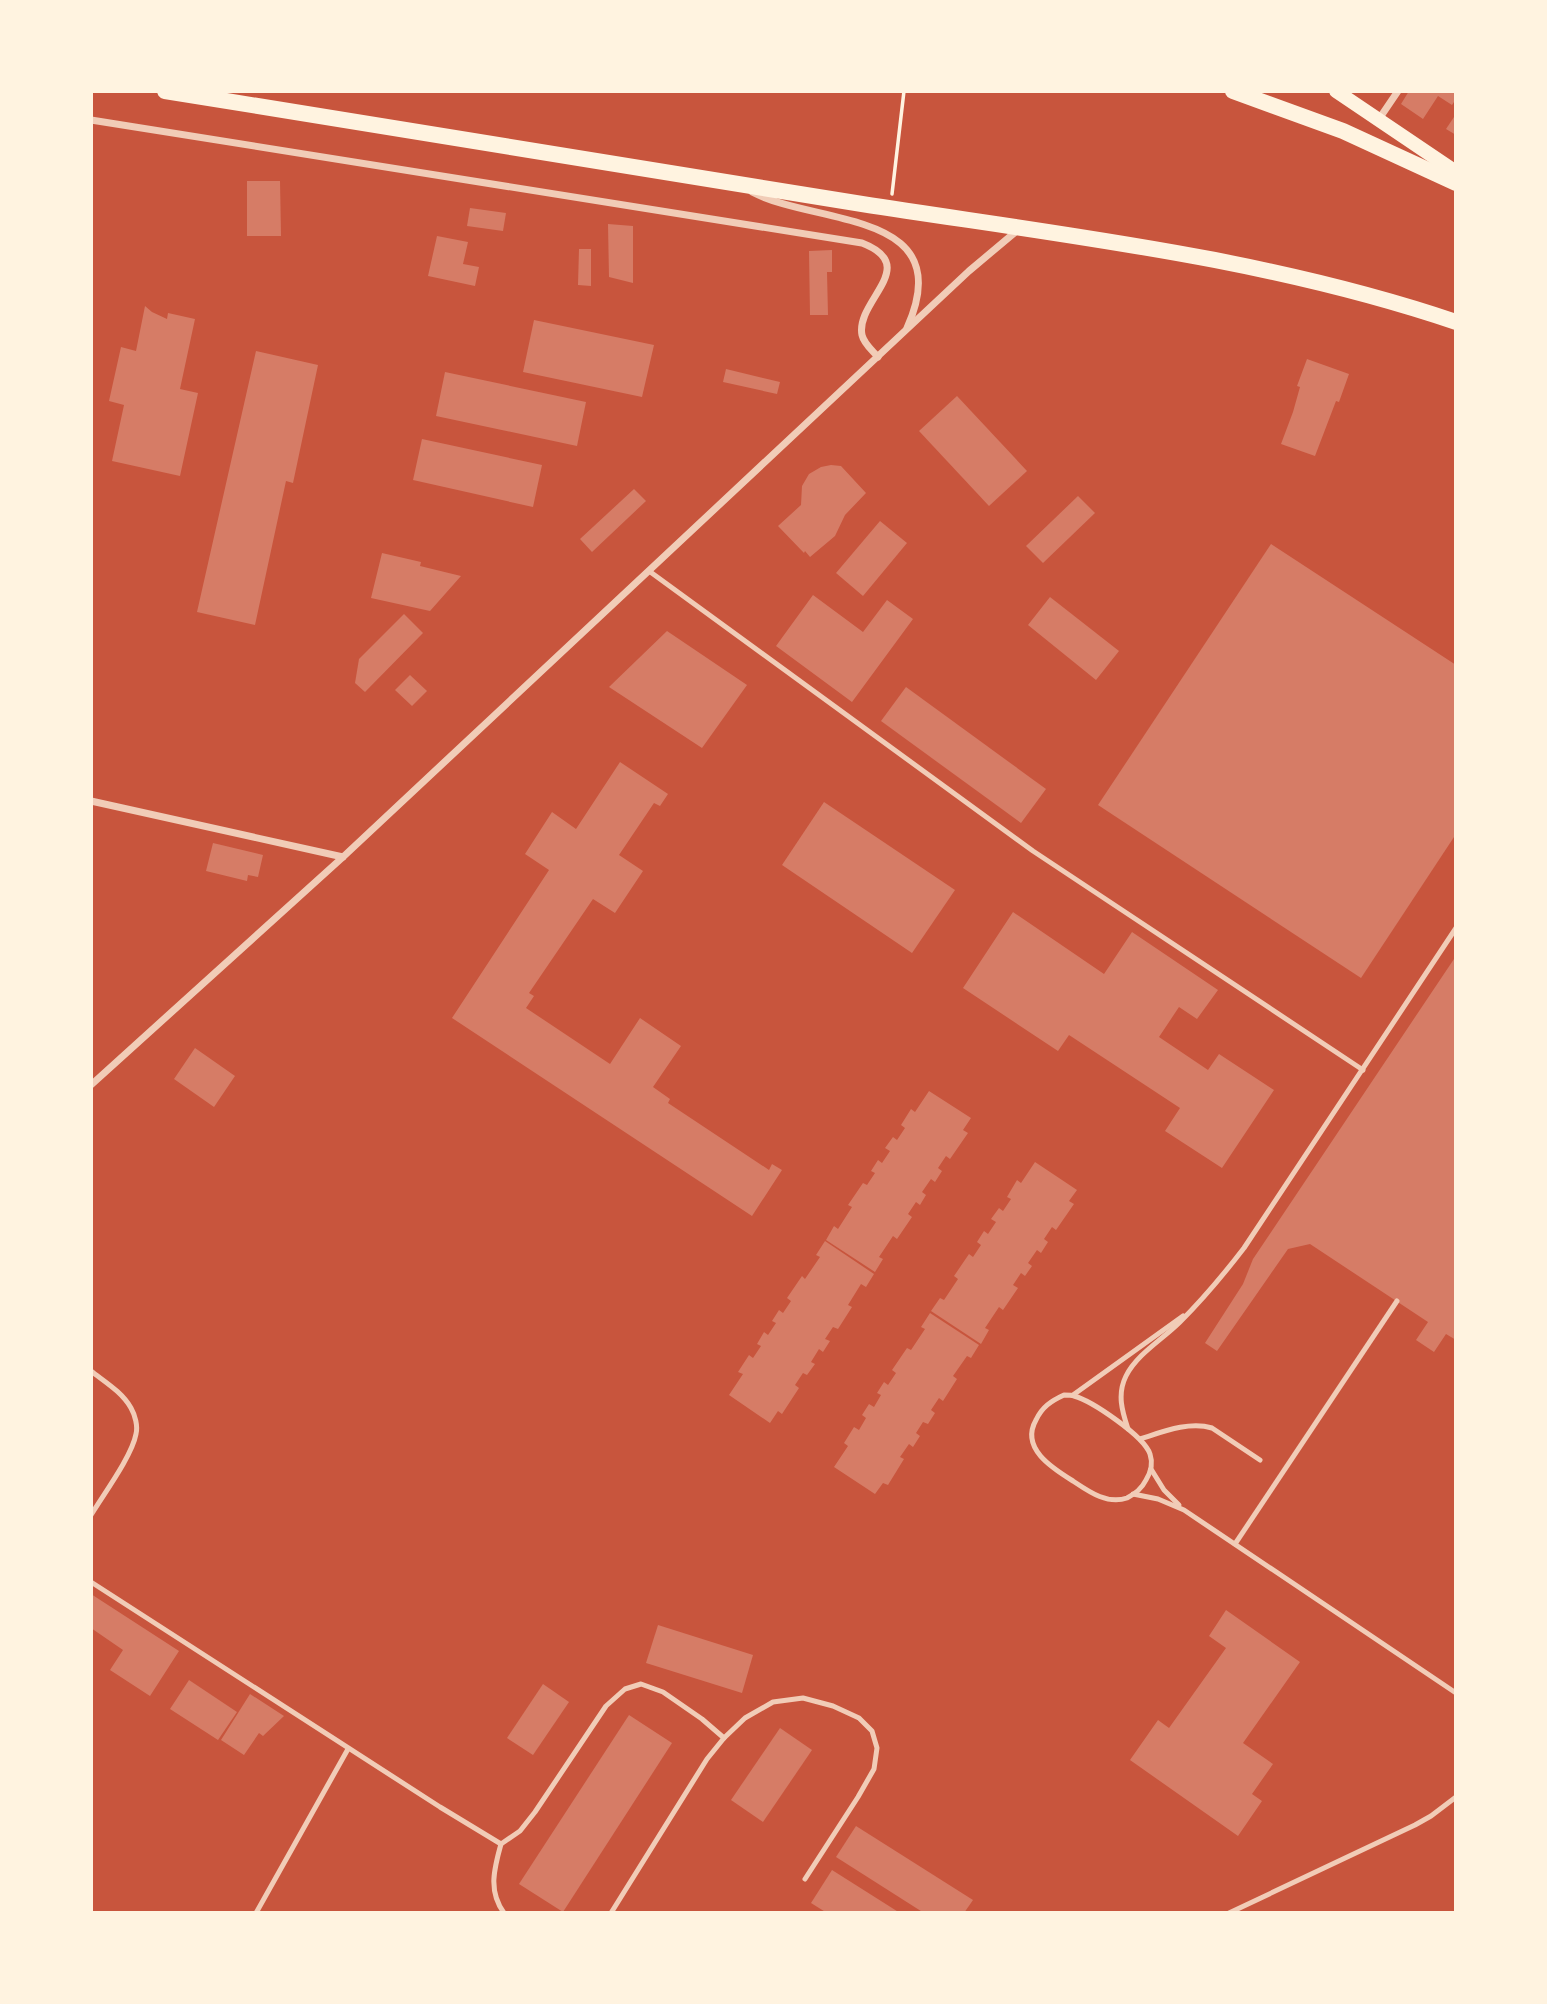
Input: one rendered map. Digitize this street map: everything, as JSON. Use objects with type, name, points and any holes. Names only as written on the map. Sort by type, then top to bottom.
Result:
[{"type":"main road","points":[[165,91],[739,185],[1146,248],[1299,278],[1456,322]]},
{"type":"main road","points":[[1233,91],[1343,131],[1456,183]]},
{"type":"main road","points":[[1336,91],[1456,173]]},
{"type":"street","points":[[1378,120],[1398,91]]},
{"type":"street","points":[[91,120],[862,243],[877,251],[886,264],[887,271],[862,327],[863,340],[878,357]]},
{"type":"street","points":[[739,185],[775,202],[859,222],[897,239],[914,264],[919,286],[914,312],[905,332]]},
{"type":"street","points":[[91,1085],[343,857],[970,271],[1020,229]]},
{"type":"street","points":[[91,801],[343,857]]},
{"type":"lane","points":[[649,571],[1033,851],[1363,1070]]},
{"type":"lane","points":[[1128,1429],[1121,1399],[1126,1376],[1133,1365],[1194,1308],[1258,1229],[1456,928]]},
{"type":"lane","points":[[1235,1544],[1397,1301]]},
{"type":"lane","points":[[1073,1395],[1194,1308]]},
{"type":"lane","points":[[91,1371],[127,1402],[136,1419],[137,1431],[133,1445],[91,1515]]},
{"type":"lane","points":[[1151,1469],[1144,1483],[1123,1499],[1114,1500],[1096,1495],[1058,1472],[1038,1454],[1031,1433],[1039,1414],[1053,1400],[1063,1395],[1073,1395],[1094,1406],[1140,1439],[1150,1455],[1151,1469],[1164,1490],[1184,1510]]},
{"type":"lane","points":[[1140,1439],[1182,1427],[1205,1426],[1260,1460]]},
{"type":"lane","points":[[1133,1494],[1158,1499],[1184,1510],[1456,1693]]},
{"type":"lane","points":[[91,1582],[348,1749],[501,1844]]},
{"type":"lane","points":[[504,1913],[493,1888],[494,1869],[501,1844],[520,1831],[536,1812],[606,1706],[625,1689],[641,1684],[663,1692],[724,1738]]},
{"type":"lane","points":[[611,1913],[707,1759],[724,1738],[745,1717],[773,1702],[803,1698],[833,1706],[859,1718],[872,1731],[877,1748],[874,1769],[805,1879]]},
{"type":"lane","points":[[256,1913],[348,1749]]},
{"type":"lane","points":[[1229,1913],[1415,1825],[1456,1797]]},
{"type":"path","points":[[890,209],[904,91]]},
{"type":"building","points":[[1409,91],[1456,91],[1456,99],[1452,105],[1438,96],[1423,119],[1401,104]]},
{"type":"building","points":[[1456,114],[1456,135],[1446,129]]},
{"type":"building","points":[[247,181],[280,181],[281,236],[247,236]]},
{"type":"building","points":[[470,208],[506,213],[503,231],[467,226]]},
{"type":"building","points":[[608,224],[633,226],[633,283],[609,277]]},
{"type":"building","points":[[437,236],[468,242],[463,264],[479,267],[475,286],[428,276]]},
{"type":"building","points":[[579,249],[591,249],[591,286],[578,285]]},
{"type":"building","points":[[832,250],[832,272],[827,272],[828,315],[810,315],[809,251]]},
{"type":"building","points":[[145,306],[167,319],[168,313],[195,319],[180,389],[198,393],[180,476],[112,461],[124,405],[109,401],[121,347],[136,351]]},
{"type":"building","points":[[534,320],[654,345],[642,397],[523,372]]},
{"type":"building","points":[[256,351],[318,365],[293,483],[286,481],[255,625],[197,612]]},
{"type":"building","points":[[1307,359],[1349,374],[1315,456],[1281,444],[1293,412],[1300,387],[1297,386]]},
{"type":"building","points":[[726,369],[780,382],[777,394],[723,382]]},
{"type":"building","points":[[445,372],[586,402],[577,446],[436,416]]},
{"type":"building","points":[[957,396],[1027,471],[989,506],[919,431]]},
{"type":"building","points":[[422,439],[542,465],[533,507],[413,480]]},
{"type":"building","points":[[831,465],[841,466],[866,493],[845,515],[835,536],[810,557],[778,526],[801,505],[802,486],[809,474]]},
{"type":"building","points":[[634,489],[646,501],[592,552],[580,539]]},
{"type":"building","points":[[1078,496],[1095,513],[1043,563],[1026,546]]},
{"type":"building","points":[[880,521],[907,543],[863,596],[836,573]]},
{"type":"building","points":[[1271,544],[1456,665],[1456,834],[1361,978],[1098,805]]},
{"type":"building","points":[[382,553],[421,562],[420,566],[461,576],[430,611],[371,598]]},
{"type":"building","points":[[813,595],[863,632],[887,600],[913,619],[852,702],[776,646]]},
{"type":"building","points":[[1050,597],[1119,651],[1096,680],[1028,625]]},
{"type":"building","points":[[404,614],[423,633],[365,692],[355,683],[359,659]]},
{"type":"building","points":[[667,631],[747,685],[702,748],[609,687]]},
{"type":"building","points":[[410,675],[427,691],[412,706],[395,690]]},
{"type":"building","points":[[906,687],[1046,789],[1021,823],[881,721]]},
{"type":"building","points":[[620,762],[668,794],[660,806],[654,803],[619,855],[643,871],[615,913],[593,899],[529,993],[534,996],[526,1008],[610,1064],[640,1018],[681,1046],[653,1087],[670,1099],[668,1103],[769,1170],[772,1164],[782,1170],[752,1216],[452,1018],[549,870],[525,854],[552,812],[576,829]]},
{"type":"building","points":[[824,802],[955,890],[912,953],[782,865]]},
{"type":"building","points":[[213,843],[263,855],[258,877],[248,875],[247,881],[206,871]]},
{"type":"building","points":[[1013,912],[1104,974],[1132,932],[1218,990],[1197,1019],[1179,1007],[1159,1037],[1208,1070],[1219,1054],[1274,1090],[1222,1168],[1165,1131],[1180,1108],[1069,1035],[1058,1051],[963,988]]},
{"type":"building","points":[[1456,956],[1456,1340],[1446,1334],[1434,1352],[1416,1340],[1428,1322],[1310,1244],[1288,1249],[1217,1351],[1205,1343],[1243,1284],[1253,1259]]},
{"type":"building","points":[[195,1048],[235,1076],[214,1107],[174,1079]]},
{"type":"building","points":[[929,1091],[971,1118],[963,1130],[968,1133],[950,1159],[946,1156],[938,1168],[942,1171],[935,1182],[931,1179],[922,1192],[926,1195],[920,1205],[916,1202],[908,1214],[912,1217],[897,1239],[893,1236],[879,1257],[883,1259],[875,1272],[826,1240],[834,1226],[838,1229],[852,1207],[848,1205],[863,1183],[867,1185],[875,1173],[871,1171],[878,1160],[882,1163],[890,1151],[885,1148],[893,1137],[897,1140],[905,1128],[901,1125],[911,1109],[915,1112]]},
{"type":"building","points":[[1035,1162],[1077,1190],[1069,1201],[1074,1204],[1056,1230],[1052,1227],[1044,1239],[1048,1242],[1041,1253],[1037,1250],[1028,1263],[1032,1266],[1025,1276],[1021,1273],[1013,1285],[1018,1288],[1003,1310],[999,1307],[985,1328],[989,1330],[981,1344],[931,1311],[940,1298],[944,1300],[958,1279],[954,1276],[969,1254],[973,1257],[981,1245],[977,1242],[984,1231],[988,1234],[996,1222],[991,1219],[999,1208],[1003,1211],[1011,1199],[1007,1197],[1017,1180],[1021,1183]]},
{"type":"building","points":[[825,1241],[874,1274],[866,1287],[861,1284],[848,1305],[852,1307],[838,1329],[833,1327],[825,1339],[830,1341],[823,1352],[819,1349],[811,1362],[815,1364],[807,1375],[803,1373],[795,1385],[799,1388],[782,1414],[778,1411],[770,1423],[729,1395],[743,1374],[738,1372],[749,1355],[753,1358],[761,1346],[757,1344],[764,1332],[768,1335],[776,1323],[772,1321],[779,1310],[783,1313],[791,1301],[787,1298],[802,1276],[805,1279],[820,1257],[816,1255]]},
{"type":"building","points":[[930,1313],[979,1345],[971,1358],[967,1356],[953,1376],[957,1379],[943,1401],[939,1398],[931,1410],[935,1413],[928,1424],[923,1422],[916,1433],[920,1436],[913,1447],[909,1444],[900,1457],[904,1459],[888,1485],[883,1483],[875,1494],[834,1467],[848,1446],[844,1443],[854,1427],[859,1430],[866,1418],[862,1415],[869,1404],[874,1407],[881,1395],[877,1393],[884,1382],[888,1385],[896,1373],[892,1370],[907,1348],[911,1350],[925,1329],[921,1327]]},
{"type":"building","points":[[91,1594],[179,1651],[150,1696],[110,1670],[123,1650],[91,1628]]},
{"type":"building","points":[[1226,1610],[1300,1662],[1243,1743],[1273,1764],[1252,1794],[1262,1801],[1238,1836],[1130,1760],[1158,1720],[1169,1728],[1226,1648],[1209,1636]]},
{"type":"building","points":[[658,1625],[753,1655],[742,1693],[646,1663]]},
{"type":"building","points":[[189,1680],[237,1712],[218,1740],[170,1709]]},
{"type":"building","points":[[543,1684],[569,1702],[533,1755],[507,1738]]},
{"type":"building","points":[[250,1694],[284,1716],[263,1736],[259,1733],[244,1755],[221,1740]]},
{"type":"building","points":[[629,1715],[672,1743],[563,1912],[519,1884]]},
{"type":"building","points":[[780,1728],[812,1750],[763,1822],[731,1800]]},
{"type":"building","points":[[856,1826],[973,1900],[964,1913],[924,1913],[836,1857]]},
{"type":"building","points":[[832,1870],[900,1913],[827,1913],[811,1903]]}]
